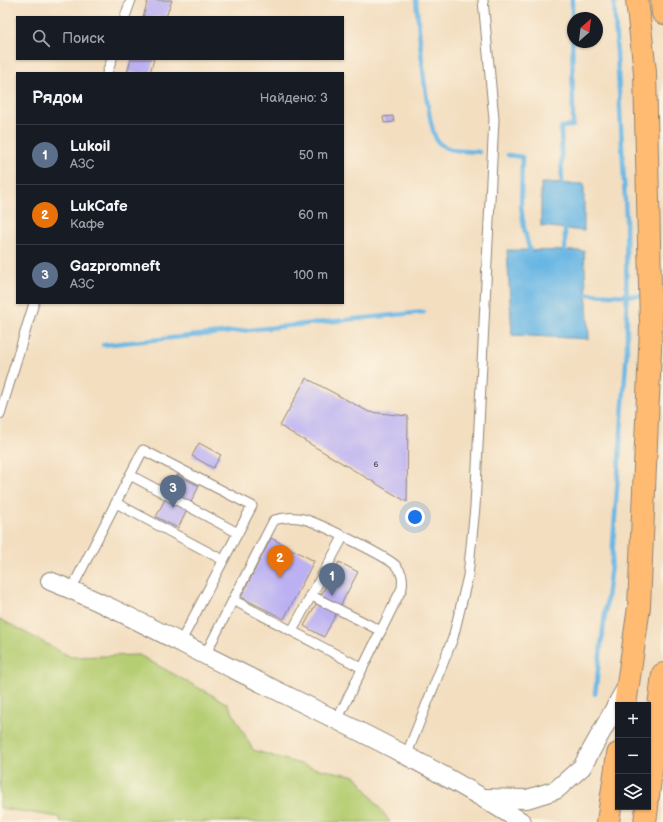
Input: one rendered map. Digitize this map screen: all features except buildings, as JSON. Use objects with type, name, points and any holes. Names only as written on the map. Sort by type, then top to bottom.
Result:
[{"type":"main road","points":[[626,702],[639,608],[651,326],[645,72],[637,0]]},
{"type":"main road","points":[[662,0],[663,13]]},
{"type":"main road","points":[[651,774],[663,674]]},
{"type":"main road","points":[[608,822],[615,774]]},
{"type":"main road","points":[[645,822],[647,810]]},
{"type":"street","points":[[50,581],[336,720],[485,798],[522,822]]},
{"type":"street","points":[[485,798],[527,799],[556,790],[582,768],[629,682]]},
{"type":"lane","points":[[125,16],[131,0]]},
{"type":"lane","points":[[406,756],[453,638],[468,576],[474,506],[494,119],[483,0]]},
{"type":"lane","points":[[107,72],[112,60]]},
{"type":"lane","points":[[0,414],[34,304]]},
{"type":"lane","points":[[71,590],[143,450],[252,506],[180,643]]},
{"type":"lane","points":[[130,475],[238,533]]},
{"type":"lane","points":[[116,503],[223,560]]},
{"type":"lane","points":[[205,655],[274,520],[288,516],[306,519],[343,536],[395,564],[403,576],[402,588],[336,720]]},
{"type":"lane","points":[[292,631],[343,536]]},
{"type":"lane","points":[[310,595],[381,631]]},
{"type":"lane","points":[[233,600],[362,668]]},
{"type":"green space","points":[[0,619],[71,657],[139,655],[228,704],[253,750],[314,768],[356,776],[390,822],[61,822],[59,817],[0,808]]},
{"type":"water","points":[[541,183],[584,184],[584,231],[541,226]]},
{"type":"water","points":[[507,250],[584,251],[589,339],[512,335]]},
{"type":"waterway","points":[[416,0],[427,97],[434,133],[438,142],[447,148],[479,152]]},
{"type":"waterway","points":[[562,188],[561,127],[573,126],[572,0]]},
{"type":"waterway","points":[[595,694],[612,558],[627,349],[626,218],[614,0]]},
{"type":"waterway","points":[[508,155],[522,157],[521,205],[524,228],[531,256]]},
{"type":"waterway","points":[[565,223],[565,256]]},
{"type":"waterway","points":[[581,294],[641,296]]},
{"type":"waterway","points":[[103,345],[424,312]]},
{"type":"place","name":"Gazpromneft","points":[[173,508]]},
{"type":"place","name":"LukCafe","points":[[280,578]]},
{"type":"place","name":"Lukoil","points":[[332,596]]}]
